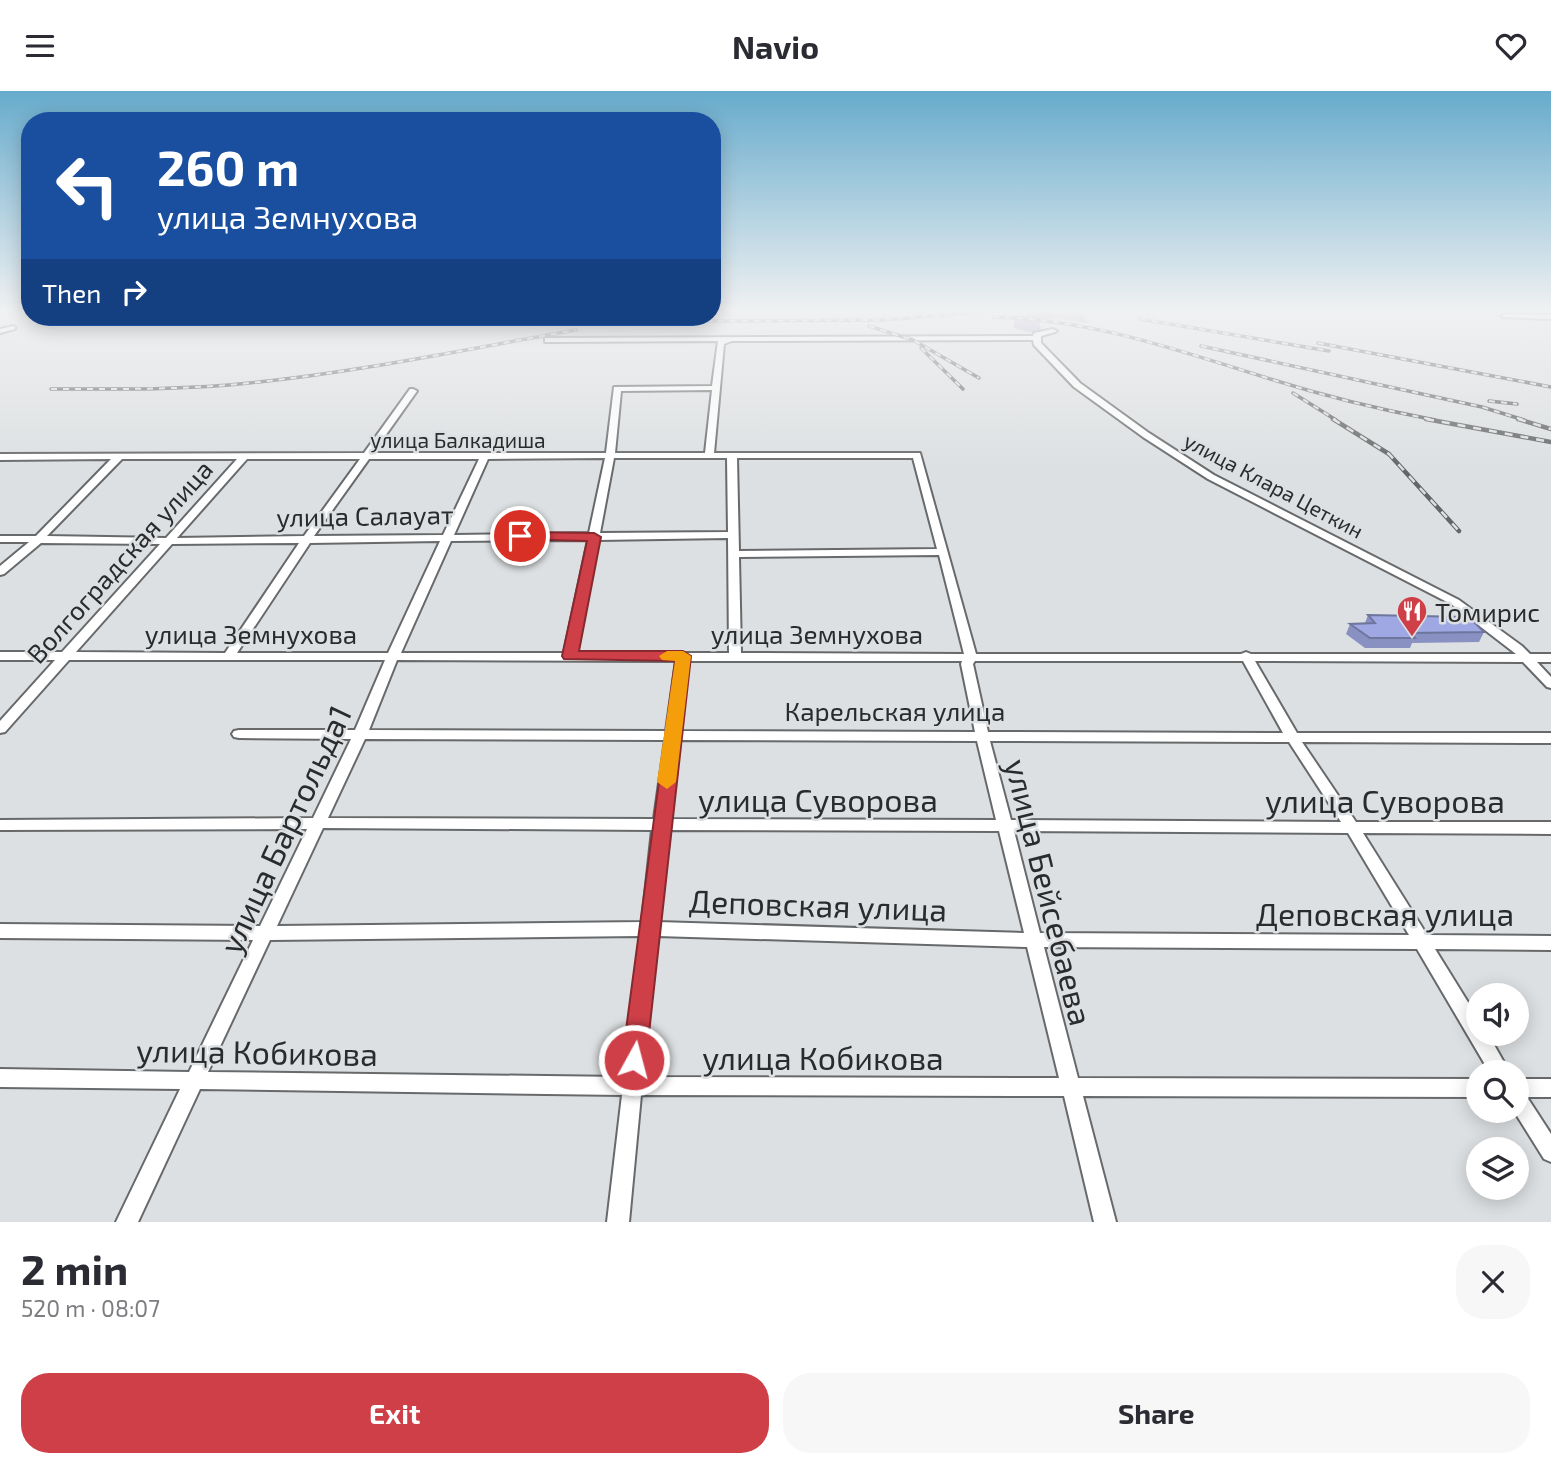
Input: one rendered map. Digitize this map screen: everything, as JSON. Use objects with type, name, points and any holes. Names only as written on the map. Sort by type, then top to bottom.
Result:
[{"type":"street","points":[[709,455],[719,363]]},
{"type":"street","name":"улица Клара Цеткин","points":[[1057,363],[1077,385],[1188,463],[1455,602],[1528,658],[1551,684]]},
{"type":"street","points":[[570,656],[610,456],[617,389],[716,388]]},
{"type":"street","points":[[229,656],[307,539],[413,391]]},
{"type":"street","name":"улица Балкадиша","points":[[0,457],[917,455]]},
{"type":"street","name":"улица Бейсебаева","points":[[917,455],[971,656],[967,664],[982,735],[1105,1222]]},
{"type":"street","name":"Волгоградская улица","points":[[0,729],[245,456]]},
{"type":"street","points":[[732,456],[731,535],[735,656]]},
{"type":"street","name":"улица Бартольда1","points":[[127,1222],[361,732],[446,536],[484,457]]},
{"type":"street","points":[[0,572],[39,539],[118,458]]},
{"type":"street","name":"улица Салауат","points":[[0,539],[170,541],[731,535]]},
{"type":"street","points":[[732,554],[943,552]]},
{"type":"street","name":"улица Земнухова","points":[[0,656],[1551,658]]},
{"type":"street","points":[[618,1222],[660,826],[683,656]]},
{"type":"street","points":[[1246,656],[1293,738],[1352,827],[1494,1060]]},
{"type":"street","name":"Карельская улица","points":[[239,734],[361,732],[1551,738]]},
{"type":"street","name":"улица Суворова","points":[[0,825],[317,823],[1551,828]]},
{"type":"street","name":"Деповская улица","points":[[0,931],[267,933],[650,929],[1034,940],[1551,943]]},
{"type":"street","name":"улица Кобикова","points":[[0,1078],[631,1086],[1466,1088]]},
{"type":"street","points":[[1529,1088],[1551,1088]]},
{"type":"street","points":[[1529,1117],[1551,1152]]},
{"type":"building","points":[[1368,615],[1469,617],[1484,632],[1411,633],[1415,638],[1370,638],[1350,624],[1375,623]]},
{"type":"railway","points":[[51,389],[224,385],[390,363]]},
{"type":"railway","points":[[936,363],[963,389]]},
{"type":"railway","points":[[953,363],[979,378]]},
{"type":"railway","points":[[1217,363],[1327,396],[1435,420]]},
{"type":"railway","points":[[1278,363],[1482,407],[1524,420]]},
{"type":"railway","points":[[1423,363],[1551,387]]},
{"type":"railway","points":[[1293,393],[1336,420]]},
{"type":"railway","points":[[1489,401],[1517,404]]},
{"type":"railway","points":[[1333,419],[1389,454],[1459,531]]},
{"type":"railway","points":[[1426,419],[1551,442]]},
{"type":"railway","points":[[1518,419],[1551,429]]},
{"type":"slow traffic","points":[[667,656],[683,656],[667,782]]},
{"type":"place","name":"Томирис","points":[[1412,638]]},
{"type":"route","points":[[520,536],[594,537],[570,656],[683,656],[660,826],[634,1060]]}]
